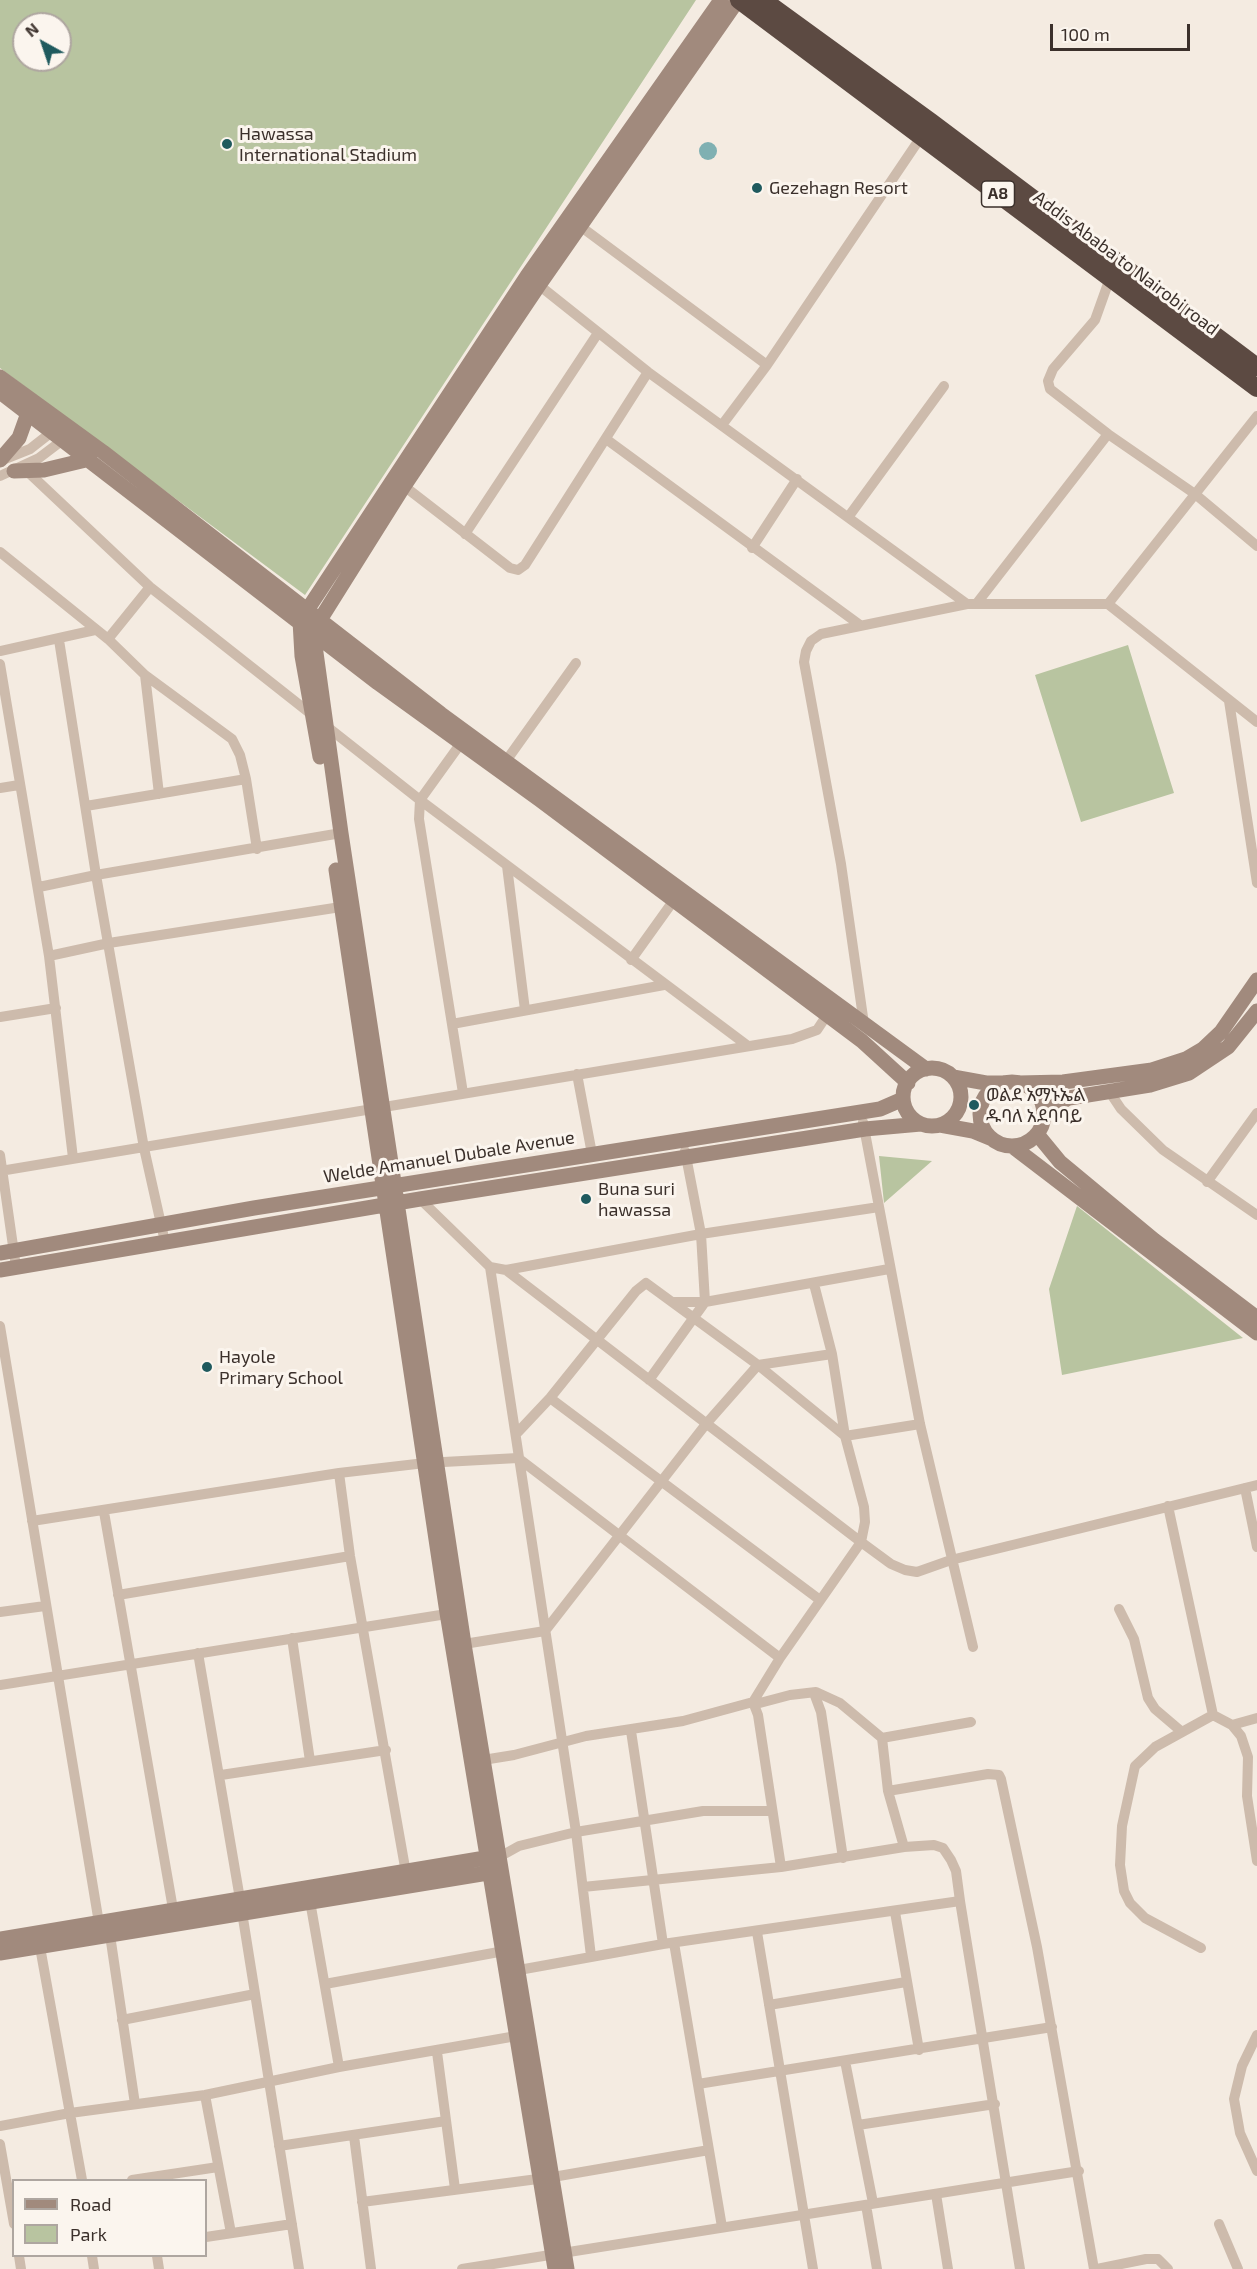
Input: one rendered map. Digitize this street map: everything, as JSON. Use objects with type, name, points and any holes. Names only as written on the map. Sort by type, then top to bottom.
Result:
[{"type":"highway","name":"Addis Ababa to Nairobi road","points":[[739,0],[927,129],[1257,367]]},
{"type":"highway","name":"Addis Ababa to Nairobi road","points":[[763,0],[927,129],[1110,278],[1257,388]]},
{"type":"main road","points":[[336,834],[302,656],[309,621],[722,0]]},
{"type":"main road","points":[[523,2035],[519,1970],[496,1864],[454,1612],[346,906],[325,726],[309,621],[404,486],[533,281],[580,226],[739,0]]},
{"type":"main road","points":[[0,377],[103,452],[460,743],[827,1015],[888,1062],[908,1083]]},
{"type":"main road","points":[[0,392],[309,621],[506,761],[926,1070]]},
{"type":"main road","points":[[0,460],[19,438],[28,413]]},
{"type":"main road","points":[[14,473],[90,459]]},
{"type":"main road","points":[[1043,1112],[1070,1098],[1169,1081],[1189,1073],[1228,1047],[1247,1022],[1257,980]]},
{"type":"main road","points":[[921,1124],[906,1110],[903,1100],[911,1078],[926,1070],[944,1071],[953,1077],[986,1083],[1063,1082],[1169,1065],[1247,1022]]},
{"type":"main road","points":[[940,1125],[951,1119],[958,1110],[961,1099],[959,1087],[953,1077]]},
{"type":"main road","points":[[990,1138],[980,1118],[981,1106],[986,1096],[994,1088],[1012,1083],[1037,1095],[1043,1112],[1037,1134],[1023,1144],[1012,1146]]},
{"type":"main road","name":"Welde Amanuel Dubale Avenue","points":[[6,1252],[254,1208],[880,1109],[903,1100]]},
{"type":"main road","points":[[0,1270],[420,1199],[865,1129],[921,1124],[974,1131],[1012,1146],[1257,1332]]},
{"type":"main road","points":[[1037,1134],[1060,1162],[1154,1240],[1257,1318]]},
{"type":"main road","points":[[521,1167],[523,1184]]},
{"type":"main road","points":[[454,1612],[464,1644],[483,1760],[504,1951],[523,2035],[557,2259],[567,2269]]},
{"type":"main road","points":[[0,1953],[110,1935],[241,1905],[406,1873],[496,1864]]},
{"type":"main road","points":[[0,1940],[173,1909],[310,1900],[496,1864]]},
{"type":"street","points":[[722,425],[767,365],[927,129]]},
{"type":"street","points":[[580,226],[767,365]]},
{"type":"street","points":[[1110,278],[1095,320],[1053,369],[1048,381],[1055,396],[1195,494],[1257,546]]},
{"type":"street","points":[[533,281],[648,372],[972,604]]},
{"type":"street","points":[[465,534],[598,333]]},
{"type":"street","points":[[404,486],[510,568],[518,570],[525,565],[648,372]]},
{"type":"street","points":[[849,516],[945,386]]},
{"type":"street","points":[[1108,604],[1257,416]]},
{"type":"street","points":[[972,604],[1108,434]]},
{"type":"street","points":[[0,460],[58,435]]},
{"type":"street","points":[[58,435],[14,473],[150,587],[325,726],[664,986],[748,1046]]},
{"type":"street","points":[[606,439],[860,625]]},
{"type":"street","points":[[752,548],[797,478]]},
{"type":"street","points":[[0,552],[108,639],[145,675],[232,740],[240,755],[246,779],[257,849]]},
{"type":"street","points":[[108,639],[150,587]]},
{"type":"street","points":[[864,1024],[841,864],[804,662],[811,641],[820,634],[972,604],[1108,604],[1257,722]]},
{"type":"street","points":[[0,651],[59,640],[95,630]]},
{"type":"street","points":[[59,640],[96,875],[144,1148],[165,1242]]},
{"type":"street","points":[[506,761],[576,663]]},
{"type":"street","points":[[0,664],[39,887],[56,1008],[73,1158]]},
{"type":"street","points":[[145,675],[159,794]]},
{"type":"street","points":[[1229,701],[1257,883]]},
{"type":"street","points":[[460,743],[420,800],[421,835],[463,1093]]},
{"type":"street","points":[[86,806],[246,779]]},
{"type":"street","points":[[0,788],[20,785]]},
{"type":"street","points":[[39,887],[336,834]]},
{"type":"street","points":[[507,866],[525,1010]]},
{"type":"street","points":[[631,960],[674,900]]},
{"type":"street","points":[[49,956],[109,943],[346,906]]},
{"type":"street","points":[[452,1023],[664,986]]},
{"type":"street","points":[[0,1017],[56,1008]]},
{"type":"street","points":[[1,1171],[807,1035],[817,1030],[827,1015]]},
{"type":"street","points":[[577,1074],[592,1154]]},
{"type":"street","points":[[1109,1091],[1142,1132],[1206,1182],[1257,1215]]},
{"type":"street","points":[[861,1112],[920,1424],[973,1647]]},
{"type":"street","points":[[1206,1182],[1257,1113]]},
{"type":"street","points":[[649,1380],[705,1302],[701,1234],[683,1141]]},
{"type":"street","points":[[0,1155],[6,1252],[16,1268]]},
{"type":"street","points":[[420,1199],[490,1267],[506,1270],[701,1234],[879,1207]]},
{"type":"street","points":[[490,1267],[518,1432],[518,1458],[576,1832],[591,1956]]},
{"type":"street","points":[[674,1302],[705,1302],[889,1269]]},
{"type":"street","points":[[506,1270],[861,1542],[891,1564],[905,1570],[917,1572],[951,1560],[1257,1485]]},
{"type":"street","points":[[518,1432],[550,1398],[636,1291],[646,1283],[758,1365],[845,1436],[920,1424]]},
{"type":"street","points":[[781,1867],[754,1703],[780,1658],[861,1542],[865,1522],[864,1507],[845,1436],[832,1354],[814,1284]]},
{"type":"street","points":[[0,1326],[99,1923]]},
{"type":"street","points":[[464,1644],[545,1631],[706,1424],[758,1365],[832,1354]]},
{"type":"street","points":[[550,1398],[663,1480],[820,1600]]},
{"type":"street","points":[[0,1411],[12,1408]]},
{"type":"street","points":[[32,1521],[104,1512],[339,1473],[431,1462],[518,1458],[780,1658]]},
{"type":"street","points":[[339,1473],[350,1556],[406,1873]]},
{"type":"street","points":[[1245,1488],[1257,1546]]},
{"type":"street","points":[[1168,1506],[1213,1715]]},
{"type":"street","points":[[104,1512],[173,1909]]},
{"type":"street","points":[[118,1595],[350,1556]]},
{"type":"street","points":[[0,1612],[45,1606]]},
{"type":"street","points":[[1119,1609],[1134,1639],[1148,1698],[1155,1709],[1182,1732]]},
{"type":"street","points":[[0,1685],[454,1612]]},
{"type":"street","points":[[292,1638],[310,1761]]},
{"type":"street","points":[[198,1653],[221,1775],[299,2269]]},
{"type":"street","points":[[483,1760],[514,1755],[561,1741],[631,1731],[790,1695],[814,1693],[840,1703],[882,1738],[888,1791],[904,1847]]},
{"type":"street","points":[[814,1693],[821,1712],[843,1858]]},
{"type":"street","points":[[1213,1715],[1232,1725],[1241,1736],[1253,1770],[1247,1796],[1257,1861]]},
{"type":"street","points":[[1201,1948],[1145,1918],[1130,1903],[1124,1891],[1120,1865],[1122,1826],[1135,1766],[1155,1747],[1213,1715]]},
{"type":"street","points":[[1232,1725],[1257,1718]]},
{"type":"street","points":[[882,1738],[970,1722]]},
{"type":"street","points":[[631,1731],[654,1881],[698,2084],[722,2227]]},
{"type":"street","points":[[221,1775],[386,1750]]},
{"type":"street","points":[[888,1791],[988,1774],[999,1775],[1052,2027],[1096,2269],[1146,2259],[1158,2259],[1168,2269]]},
{"type":"street","points":[[496,1864],[519,1846],[576,1832],[703,1811],[772,1811]]},
{"type":"street","points":[[583,1887],[781,1867],[904,1847],[934,1845],[943,1848],[956,1871],[985,2039],[1020,2269]]},
{"type":"street","points":[[310,1900],[339,2067]]},
{"type":"street","points":[[519,1970],[669,1943],[960,1901]]},
{"type":"street","points":[[895,1912],[919,2050]]},
{"type":"street","points":[[757,1932],[813,2269]]},
{"type":"street","points":[[110,1935],[135,2104]]},
{"type":"street","points":[[40,1947],[82,2179]]},
{"type":"street","points":[[325,1983],[504,1951]]},
{"type":"street","points":[[769,2005],[906,1982]]},
{"type":"street","points":[[122,2020],[255,1994]]},
{"type":"street","points":[[698,2084],[1052,2027]]},
{"type":"street","points":[[0,2126],[70,2113],[206,2095],[339,2067],[437,2052],[523,2035]]},
{"type":"street","points":[[1257,2035],[1242,2066],[1234,2099],[1240,2133],[1257,2171]]},
{"type":"street","points":[[437,2052],[455,2189]]},
{"type":"street","points":[[845,2061],[858,2125],[877,2269]]},
{"type":"street","points":[[206,2095],[231,2233]]},
{"type":"street","points":[[858,2125],[995,2104]]},
{"type":"street","points":[[279,2146],[446,2121]]},
{"type":"street","points":[[354,2136],[371,2269]]},
{"type":"street","points":[[0,2144],[2,2170],[12,2215]]},
{"type":"street","points":[[362,2202],[546,2178],[709,2150]]},
{"type":"street","points":[[150,2179],[218,2168]]},
{"type":"street","points":[[467,2269],[557,2259],[722,2227],[1079,2171]]},
{"type":"street","points":[[936,2194],[948,2269]]},
{"type":"street","points":[[207,2237],[292,2224]]},
{"type":"street","points":[[1219,2224],[1238,2269]]},
{"type":"green space","points":[[0,0],[696,0],[305,595],[0,368]]},
{"type":"green space","points":[[1128,645],[1174,793],[1081,822],[1035,675]]},
{"type":"green space","points":[[879,1156],[932,1161],[884,1203]]},
{"type":"green space","points":[[1077,1206],[1243,1338],[1062,1375],[1049,1289]]},
{"type":"water","points":[[708,142],[714,145],[717,151],[714,157],[708,160],[702,157],[699,151],[702,145]]},
{"type":"place","name":"Hawassa International Stadium","points":[[227,144]]},
{"type":"place","name":"Gezehagn Resort","points":[[757,188]]},
{"type":"place","name":"ወልደ አማኑኤል ዱባለ አደባባይ","points":[[974,1105]]},
{"type":"place","name":"Buna suri hawassa","points":[[586,1199]]},
{"type":"place","name":"Hayole Primary School","points":[[207,1367]]}]
